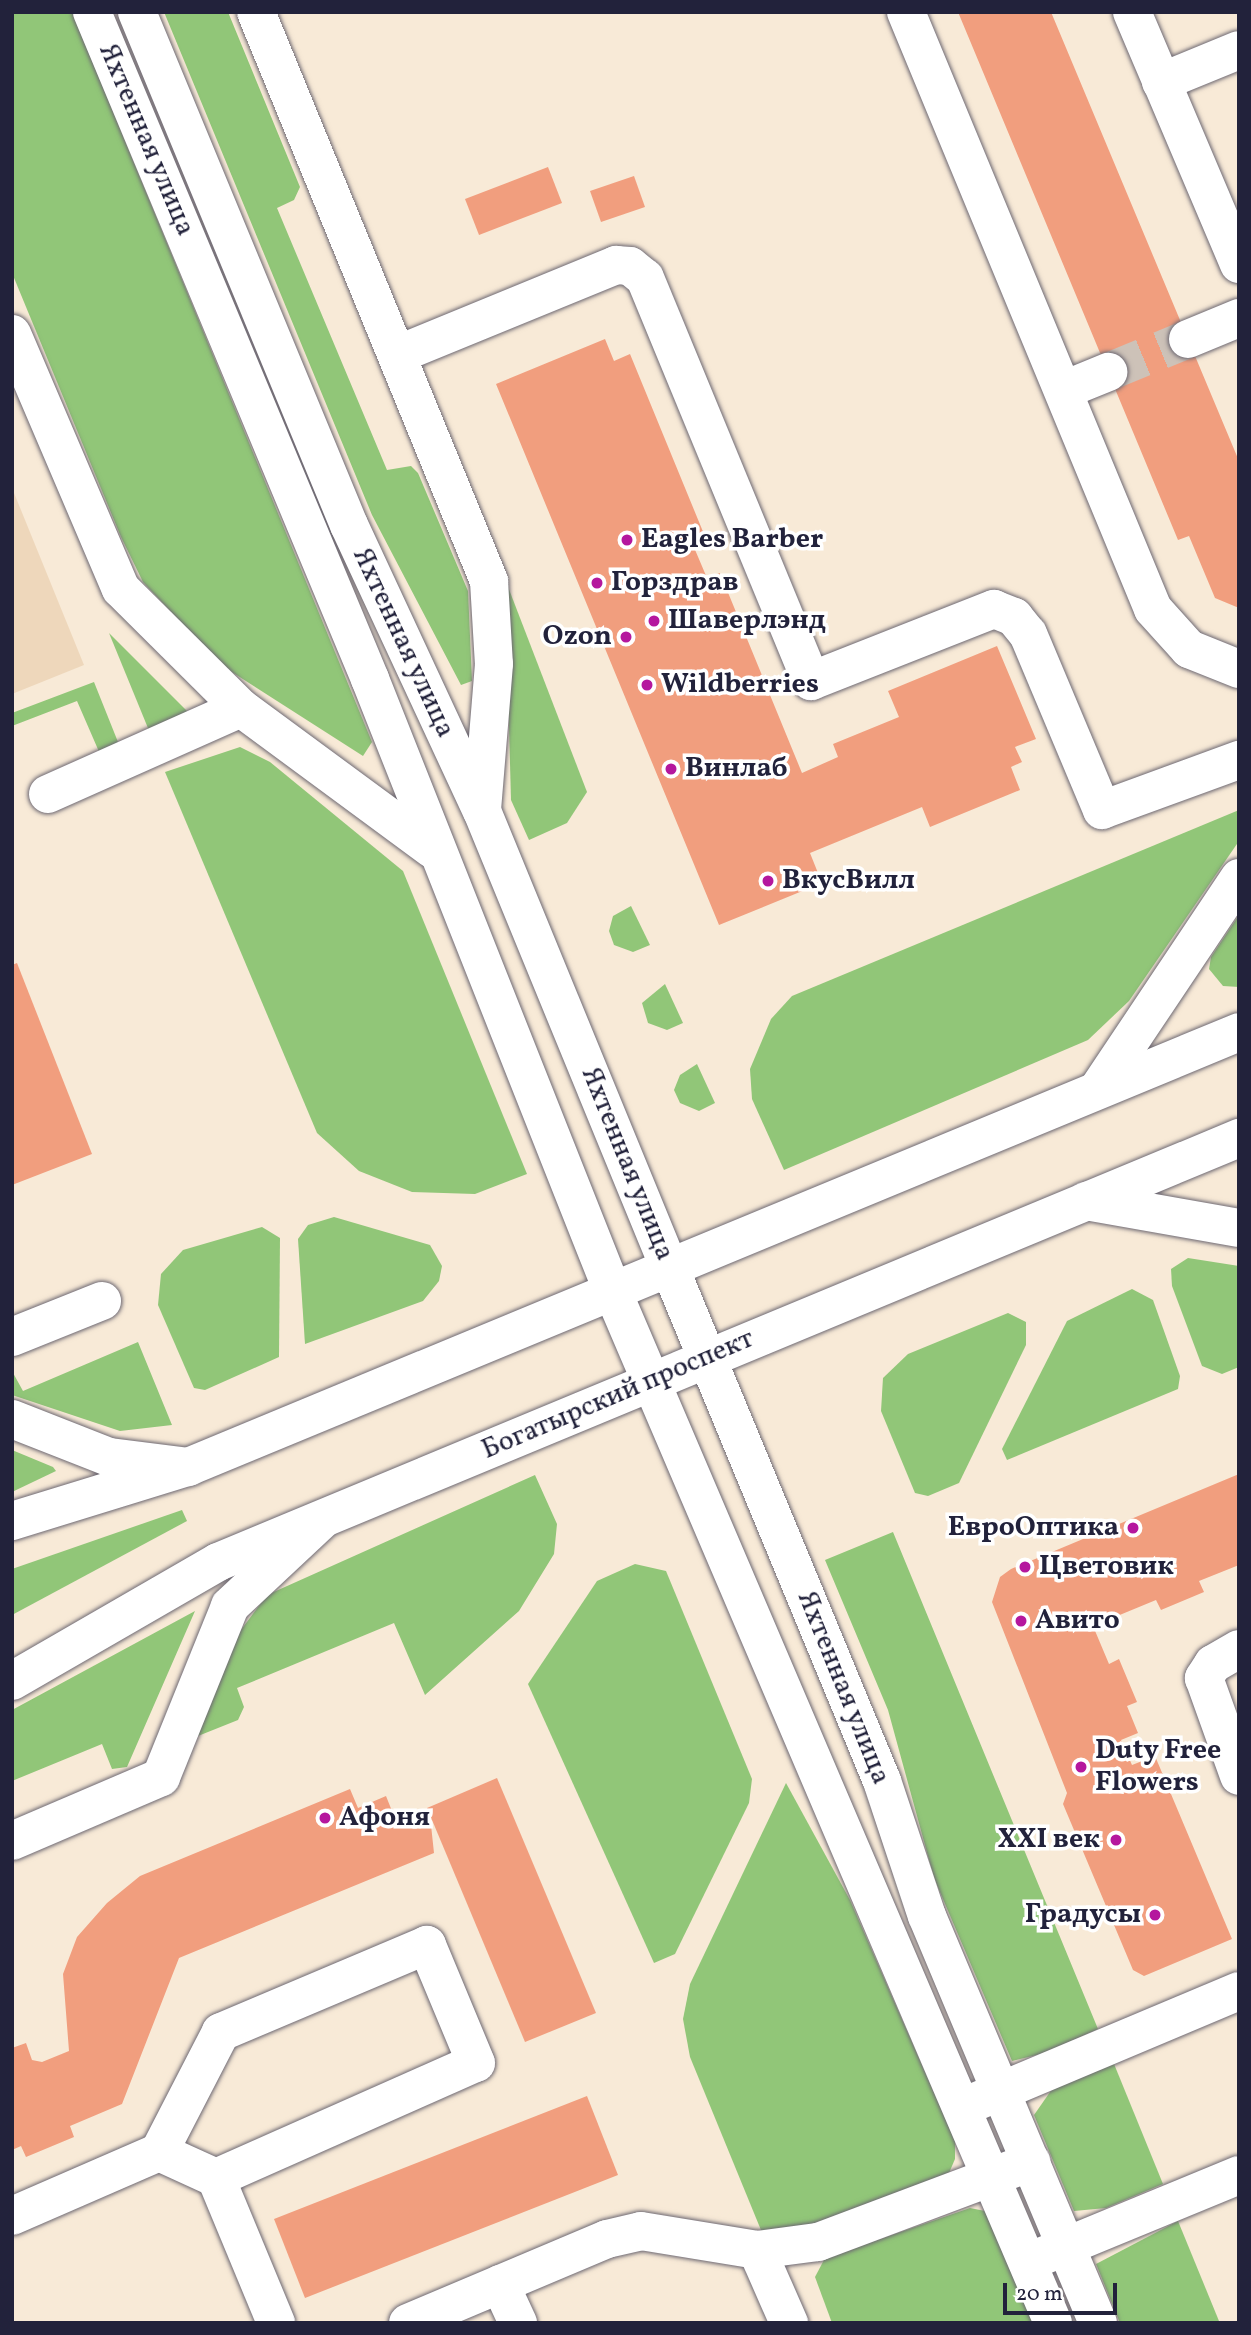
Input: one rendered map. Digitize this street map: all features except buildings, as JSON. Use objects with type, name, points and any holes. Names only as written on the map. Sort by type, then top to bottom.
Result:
[{"type":"main road","name":"Яхтенная улица","points":[[92,12],[354,640],[432,849],[770,1673],[963,2107],[1053,2323]]},
{"type":"main road","name":"Яхтенная улица","points":[[137,12],[349,525],[482,811],[883,1781],[927,1916],[1098,2323]]},
{"type":"main road","points":[[256,12],[399,354],[489,582],[494,664],[482,811]]},
{"type":"main road","points":[[906,12],[1153,609],[1189,649],[1239,669]]},
{"type":"main road","points":[[1132,12],[1161,82],[1226,199],[1239,264]]},
{"type":"main road","points":[[1161,82],[1239,50]]},
{"type":"main road","points":[[399,354],[616,265],[630,266],[645,278],[811,681],[993,609],[1014,617],[1028,635],[1102,810],[1239,760]]},
{"type":"main road","points":[[1188,339],[1239,318]]},
{"type":"main road","points":[[12,334],[121,589],[241,709],[432,849]]},
{"type":"main road","points":[[1064,390],[1108,372]]},
{"type":"main road","points":[[48,794],[241,709]]},
{"type":"main road","points":[[1098,1089],[1239,878]]},
{"type":"main road","points":[[12,1521],[188,1467],[1239,1032]]},
{"type":"main road","name":"Богатырский проспект","points":[[12,1681],[218,1562],[1239,1138]]},
{"type":"main road","points":[[1086,1201],[1239,1228]]},
{"type":"main road","points":[[12,1336],[102,1301]]},
{"type":"main road","points":[[12,1419],[109,1457],[188,1467]]},
{"type":"main road","points":[[12,1841],[161,1777],[230,1606],[323,1518]]},
{"type":"main road","points":[[1239,1649],[1213,1664],[1205,1678],[1239,1776]]},
{"type":"main road","points":[[12,2216],[159,2152],[221,2032],[427,1945],[476,2063],[216,2178]]},
{"type":"main road","points":[[963,2107],[1239,1991]]},
{"type":"main road","points":[[159,2152],[216,2178],[276,2323]]},
{"type":"main road","points":[[408,2323],[500,2284],[641,2231],[757,2250],[818,2242],[993,2179],[1031,2162]]},
{"type":"main road","points":[[1028,2262],[1239,2175]]},
{"type":"main road","points":[[757,2250],[789,2323]]},
{"type":"main road","points":[[500,2284],[518,2323]]},
{"type":"shaded area","points":[[12,488],[84,665],[12,694]]},
{"type":"green space","points":[[12,12],[72,12],[372,742],[363,756],[221,665],[143,582],[121,537],[12,273]]},
{"type":"green space","points":[[164,12],[228,12],[300,187],[294,200],[277,208],[387,470],[411,466],[418,473],[468,591],[472,681],[461,685],[372,515]]},
{"type":"green space","points":[[505,579],[587,792],[567,823],[529,840],[511,800]]},
{"type":"green space","points":[[109,633],[188,712],[150,733]]},
{"type":"green space","points":[[94,682],[120,747],[100,754],[77,701],[12,726],[12,713]]},
{"type":"green space","points":[[240,747],[270,762],[403,871],[527,1174],[475,1194],[412,1192],[359,1171],[317,1133],[165,772]]},
{"type":"green space","points":[[1239,810],[1239,841],[1129,1001],[1088,1040],[784,1170],[752,1099],[750,1069],[771,1019],[792,996]]},
{"type":"green space","points":[[631,906],[650,945],[633,952],[614,945],[609,931],[613,916]]},
{"type":"green space","points":[[1239,915],[1239,987],[1223,986],[1209,969],[1211,957]]},
{"type":"green space","points":[[665,984],[683,1023],[667,1030],[648,1023],[642,1003]]},
{"type":"green space","points":[[697,1064],[715,1103],[699,1111],[680,1103],[674,1090],[680,1075]]},
{"type":"green space","points":[[334,1217],[430,1245],[442,1266],[439,1281],[423,1301],[305,1344],[298,1239],[308,1225]]},
{"type":"green space","points":[[262,1227],[280,1238],[279,1357],[205,1390],[194,1388],[158,1305],[161,1274],[183,1250]]},
{"type":"green space","points":[[1188,1258],[1239,1266],[1239,1367],[1222,1374],[1202,1366],[1172,1286],[1171,1269]]},
{"type":"green space","points":[[1132,1289],[1153,1300],[1180,1376],[1178,1389],[1007,1460],[1002,1449],[1067,1321]]},
{"type":"green space","points":[[1008,1313],[1026,1322],[1026,1345],[959,1483],[928,1496],[915,1493],[881,1411],[883,1378],[908,1354]]},
{"type":"green space","points":[[138,1342],[172,1425],[120,1431],[12,1395],[12,1371],[23,1391]]},
{"type":"green space","points":[[12,1450],[53,1467],[56,1471],[12,1492]]},
{"type":"green space","points":[[535,1475],[557,1524],[554,1554],[519,1611],[425,1695],[394,1623],[237,1688],[244,1707],[238,1720],[198,1736],[232,1642],[267,1595]]},
{"type":"green space","points":[[182,1510],[187,1521],[12,1615],[12,1569]]},
{"type":"green space","points":[[893,1532],[1098,2029],[1045,2053],[1012,2061],[934,1878],[888,1710],[825,1560]]},
{"type":"green space","points":[[635,1564],[666,1571],[752,1779],[749,1803],[675,1954],[654,1963],[528,1684],[597,1581]]},
{"type":"green space","points":[[195,1611],[127,1767],[112,1769],[102,1744],[12,1781],[12,1710]]},
{"type":"green space","points":[[786,1783],[850,1900],[955,2141],[955,2159],[949,2173],[812,2227],[763,2235],[690,2057],[683,2019],[690,1984]]},
{"type":"green space","points":[[1112,2059],[1163,2184],[1106,2208],[1074,2211],[1034,2115],[1057,2082]]},
{"type":"green space","points":[[970,2208],[985,2211],[1036,2323],[832,2323],[815,2277],[825,2258]]},
{"type":"green space","points":[[1178,2221],[1219,2321],[1120,2323],[1096,2264]]},
{"type":"tunnel","points":[[1108,372],[1188,339]]},
{"type":"place","name":"Eagles Barber","points":[[627,540]]},
{"type":"place","name":"Горздрав","points":[[597,583]]},
{"type":"place","name":"Шаверлэнд","points":[[654,621]]},
{"type":"place","name":"Ozon","points":[[626,637]]},
{"type":"place","name":"Wildberries","points":[[647,685]]},
{"type":"place","name":"Винлаб","points":[[671,769]]},
{"type":"place","name":"ВкусВилл","points":[[768,881]]},
{"type":"place","name":"ЕвроОптика","points":[[1133,1528]]},
{"type":"place","name":"Цветовик","points":[[1025,1567]]},
{"type":"place","name":"Авито","points":[[1021,1621]]},
{"type":"place","name":"Duty Free Flowers","points":[[1081,1767]]},
{"type":"place","name":"Афоня","points":[[325,1818]]},
{"type":"place","name":"XXI век","points":[[1116,1840]]},
{"type":"place","name":"Градусы","points":[[1155,1915]]}]
